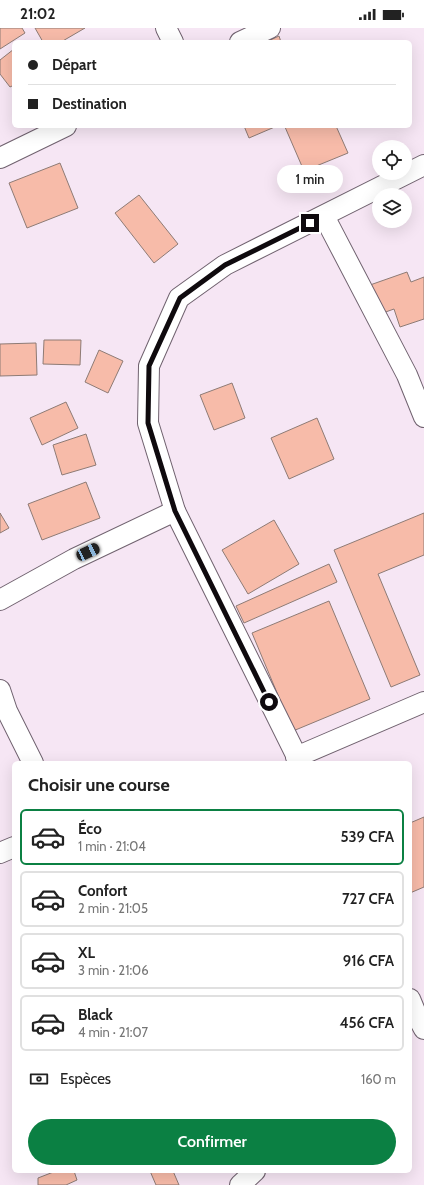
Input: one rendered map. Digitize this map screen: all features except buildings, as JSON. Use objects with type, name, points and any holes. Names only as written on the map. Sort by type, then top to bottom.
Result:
[{"type":"street","points":[[166,28],[172,40]]},
{"type":"street","points":[[244,40],[270,28]]},
{"type":"street","points":[[0,158],[62,128]]},
{"type":"street","points":[[424,165],[225,265],[180,298],[149,366],[148,423],[175,511],[298,760],[424,702]]},
{"type":"street","points":[[324,216],[407,376],[424,417]]},
{"type":"street","points":[[0,600],[74,559],[175,511]]},
{"type":"street","points":[[0,690],[7,711],[32,761]]},
{"type":"street","points":[[0,853],[12,848]]},
{"type":"route","points":[[269,702],[175,511],[148,423],[149,366],[180,298],[225,265],[310,223]]}]
